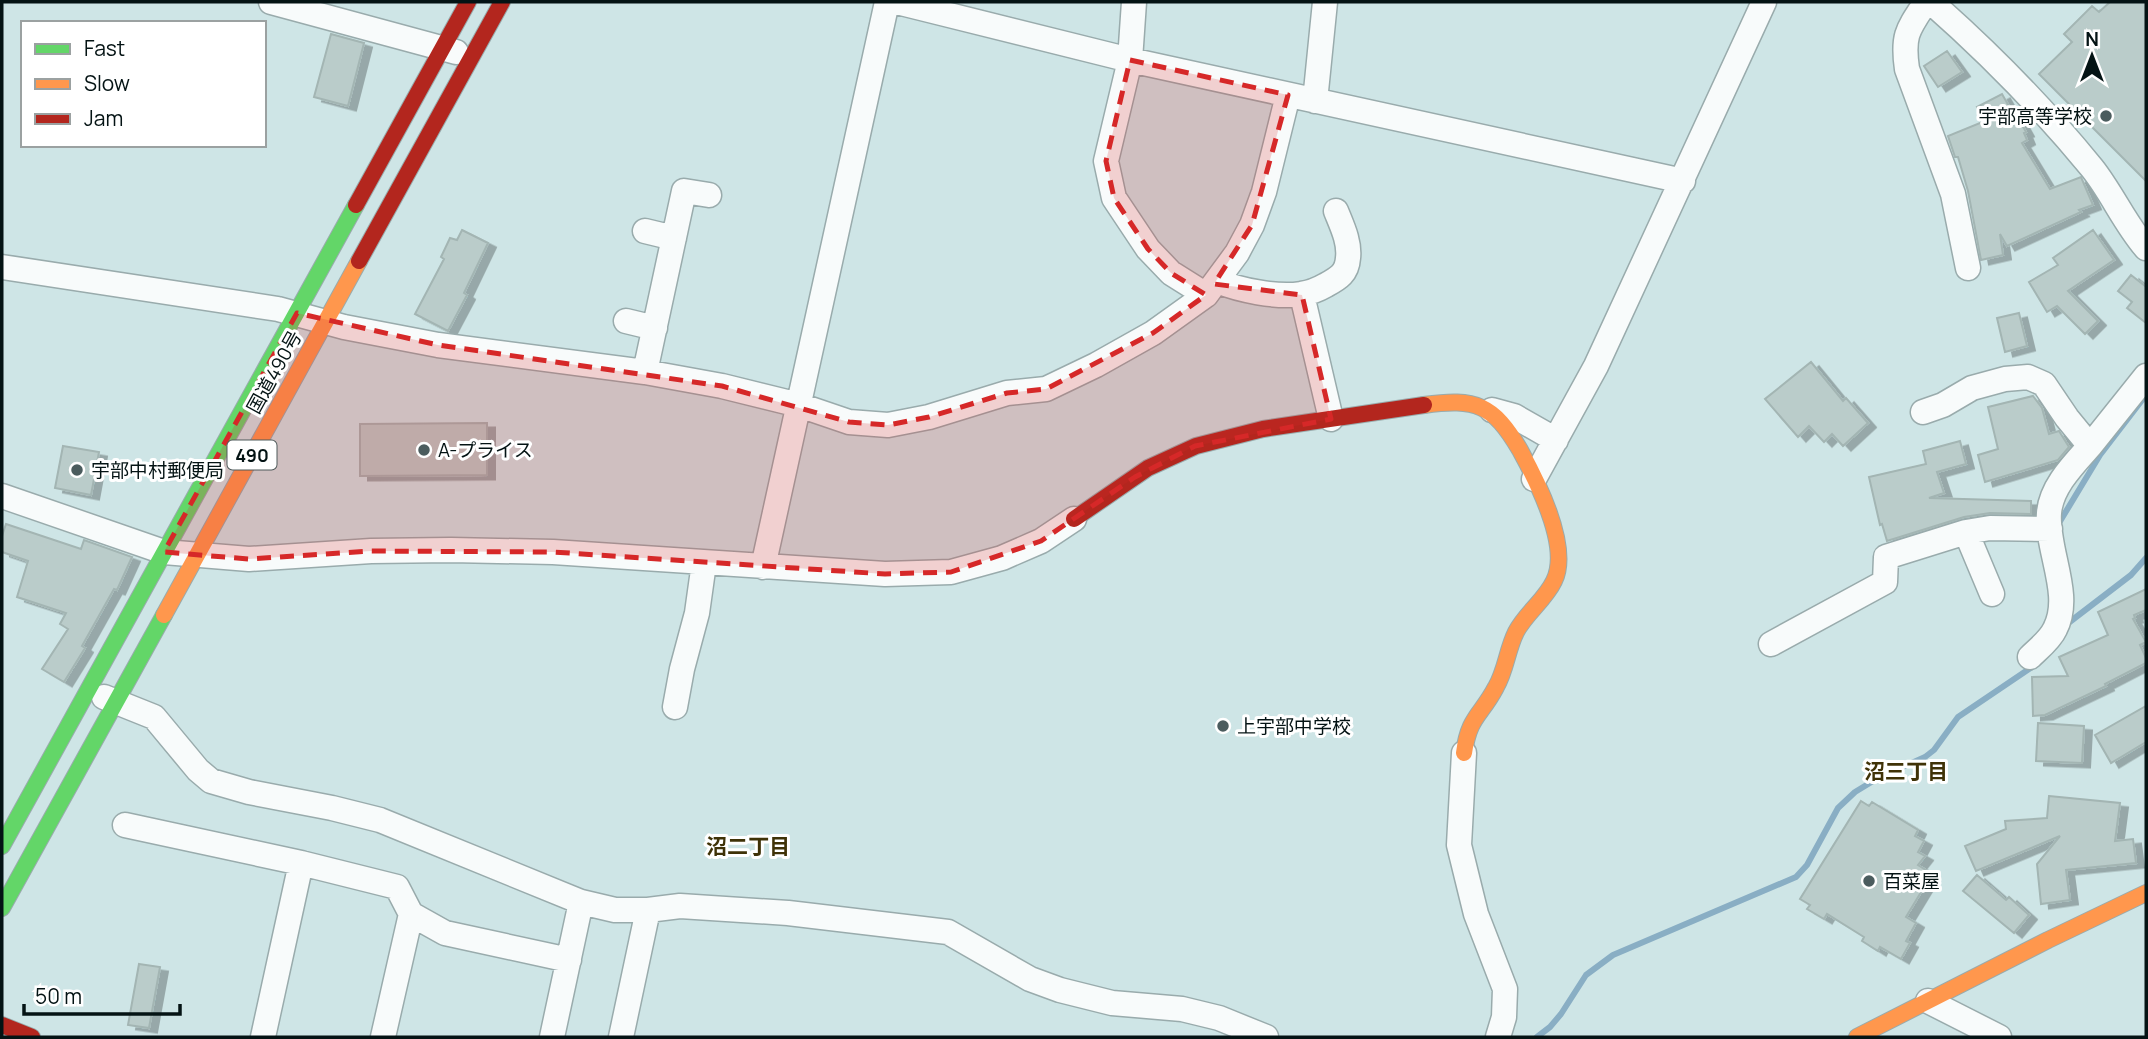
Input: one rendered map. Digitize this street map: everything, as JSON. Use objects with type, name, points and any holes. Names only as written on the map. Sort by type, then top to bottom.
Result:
[{"type":"main road","name":"国道490号","points":[[2,845],[468,2]]},
{"type":"main road","name":"国道490号","points":[[2,908],[502,2]]},
{"type":"main road","points":[[1074,519],[1135,477],[1165,459],[1195,446],[1250,432],[1455,403],[1480,405],[1491,410],[1513,436],[1534,479],[1554,531],[1560,557],[1558,574],[1551,588],[1516,632],[1496,687],[1468,729],[1464,753]]},
{"type":"main road","points":[[1857,1037],[2146,893]]},
{"type":"main road","points":[[2,1025],[32,1037]]},
{"type":"street","points":[[271,2],[337,11],[472,56]]},
{"type":"street","points":[[763,567],[887,2]]},
{"type":"street","points":[[897,2],[1130,60],[1683,181]]},
{"type":"street","points":[[1134,2],[1130,60],[1106,161],[1114,198],[1148,250],[1171,273],[1211,288],[1232,287],[1302,295],[1340,278],[1346,269],[1348,243],[1336,211]]},
{"type":"street","points":[[1315,101],[1325,2]]},
{"type":"street","points":[[1534,479],[1596,366],[1765,2]]},
{"type":"street","points":[[1968,268],[1953,194],[1907,69],[1903,48],[1908,30],[1929,2],[1977,43],[2016,82],[2094,170],[2146,248]]},
{"type":"street","points":[[2,267],[297,313],[326,322],[438,345],[645,372],[722,386],[799,405],[849,422],[888,425],[929,417],[1007,393],[1046,389],[1153,333],[1211,288],[1237,253],[1252,225],[1264,192],[1288,95]]},
{"type":"street","points":[[645,372],[684,191],[709,195]]},
{"type":"street","points":[[645,232],[674,238]]},
{"type":"street","points":[[1302,295],[1331,419]]},
{"type":"street","points":[[626,321],[654,328]]},
{"type":"street","points":[[2030,657],[2054,632],[2062,612],[2050,529],[2049,512],[2054,493],[2070,468],[2146,376]]},
{"type":"street","points":[[1923,412],[1943,405],[1972,388],[2005,379],[2028,377],[2043,384],[2090,446]]},
{"type":"street","points":[[1491,410],[1514,416],[1556,440]]},
{"type":"street","points":[[2,496],[164,552],[249,559],[371,551],[554,552],[885,575],[951,572],[1002,558],[1041,541],[1074,519]]},
{"type":"street","points":[[1771,644],[1885,582],[1886,558],[1966,532],[1990,528],[2050,529]]},
{"type":"street","points":[[1966,532],[1992,594]]},
{"type":"street","points":[[675,707],[697,613],[704,563]]},
{"type":"street","points":[[88,691],[154,717],[198,770],[211,781],[249,792],[380,820],[581,902],[615,909],[649,910],[680,906],[788,913],[948,932],[1030,979],[1060,990],[1112,1003],[1182,1009],[1219,1018],[1266,1037]]},
{"type":"street","points":[[1464,753],[1459,845],[1476,914],[1505,989],[1504,1017],[1498,1037]]},
{"type":"street","points":[[125,825],[397,887],[411,914],[445,933],[569,960]]},
{"type":"street","points":[[263,1037],[301,863]]},
{"type":"street","points":[[552,1037],[581,902]]},
{"type":"street","points":[[621,1037],[649,910]]},
{"type":"street","points":[[383,1037],[411,914]]},
{"type":"street","points":[[1928,1001],[1999,1037]]},
{"type":"highlighted area","points":[[1130,60],[1288,95],[1252,225],[1214,284],[1302,295],[1331,419],[1195,446],[1135,477],[1041,541],[951,572],[885,574],[553,552],[371,551],[249,559],[164,552],[297,313],[438,345],[722,386],[849,422],[888,425],[929,417],[1007,393],[1046,389],[1153,333],[1206,295],[1171,273],[1148,249],[1114,198],[1106,161]]},
{"type":"building","points":[[2110,2],[2146,2],[2146,181],[2039,74],[2072,42],[2064,34],[2092,6],[2099,12]]},
{"type":"building","points":[[331,34],[364,43],[348,106],[314,97]]},
{"type":"building","points":[[1947,51],[1962,72],[1938,87],[1924,66]]},
{"type":"building","points":[[2002,94],[2026,132],[2024,133],[2027,140],[2022,143],[2050,189],[2081,177],[2093,205],[2007,246],[2000,234],[2003,255],[1981,260],[1968,191],[1958,157],[1955,157],[1948,136],[1985,121],[1977,107]]},
{"type":"building","points":[[462,230],[488,243],[464,293],[467,295],[448,331],[415,314],[444,259],[441,257],[450,238],[457,240]]},
{"type":"building","points":[[2093,230],[2114,260],[2068,291],[2098,321],[2085,334],[2057,306],[2047,312],[2029,282],[2058,265],[2053,258]]},
{"type":"building","points":[[2131,275],[2145,286],[2146,284],[2146,323],[2127,308],[2132,302],[2118,291]]},
{"type":"building","points":[[2019,313],[2027,346],[2005,352],[1997,318]]},
{"type":"building","points":[[1811,362],[1843,401],[1846,398],[1868,423],[1843,446],[1832,434],[1824,442],[1809,426],[1798,437],[1765,399]]},
{"type":"building","points":[[2033,396],[2042,408],[2049,434],[2059,431],[2069,447],[2058,460],[1985,482],[1978,455],[1998,449],[1988,407]]},
{"type":"building","name":"A-プライス","points":[[487,423],[487,475],[360,476],[360,424]]},
{"type":"building","points":[[1960,441],[1966,464],[1937,472],[1944,493],[1929,498],[2031,501],[2031,514],[1990,513],[1964,517],[1887,541],[1882,524],[1880,525],[1869,477],[1926,464],[1923,451]]},
{"type":"building","points":[[63,446],[99,452],[91,495],[55,488]]},
{"type":"building","points":[[6,524],[81,549],[84,540],[132,557],[117,590],[114,589],[82,646],[85,648],[64,682],[42,669],[68,629],[60,624],[66,613],[17,597],[28,561],[2,552],[2,536]]},
{"type":"building","points":[[2146,589],[2146,610],[2134,615],[2133,619],[2146,642],[2140,645],[2146,663],[2105,684],[2106,686],[2045,715],[2033,716],[2032,677],[2068,676],[2059,657],[2108,635],[2098,612]]},
{"type":"building","points":[[2146,706],[2146,742],[2111,763],[2095,735]]},
{"type":"building","points":[[2038,723],[2084,726],[2082,763],[2036,761]]},
{"type":"building","points":[[2049,796],[2120,803],[2115,841],[2133,839],[2136,863],[2066,870],[2070,900],[2041,904],[2037,864],[2060,836],[1976,871],[1965,846],[2006,829],[2005,821],[2047,818]]},
{"type":"building","name":"百菜屋","points":[[1861,801],[1869,806],[1872,802],[1918,830],[1915,836],[1924,841],[1918,852],[1925,856],[1918,865],[1932,874],[1906,917],[1916,923],[1906,941],[1910,943],[1901,959],[1880,947],[1878,951],[1862,941],[1864,937],[1827,914],[1824,919],[1807,909],[1810,905],[1800,899]]},
{"type":"building","points":[[1977,875],[2006,900],[2009,897],[2029,915],[2014,933],[1963,891]]},
{"type":"building","points":[[139,964],[160,967],[149,1028],[128,1025]]},
{"type":"waterway","points":[[2059,523],[2100,455],[2146,395]]},
{"type":"waterway","points":[[2067,624],[2131,575],[2146,558]]},
{"type":"waterway","points":[[1537,1037],[1561,1014],[1586,975],[1613,955],[1796,877],[1807,865],[1838,808],[1855,792],[1878,778],[1925,757],[1934,750],[1958,717],[2035,665]]},
{"type":"traffic: fast","points":[[2,846],[356,205]]},
{"type":"traffic: fast","points":[[2,908],[164,615]]},
{"type":"traffic: slow","points":[[164,615],[359,261]]},
{"type":"traffic: slow","points":[[1424,405],[1470,404],[1491,414],[1501,423],[1520,450],[1543,496],[1558,551],[1558,567],[1554,581],[1516,632],[1491,697],[1469,731],[1464,753]]},
{"type":"traffic: slow","points":[[1857,1037],[2146,893]]},
{"type":"traffic: jam","points":[[356,205],[468,2]]},
{"type":"traffic: jam","points":[[359,261],[502,2]]},
{"type":"traffic: jam","points":[[1074,519],[1148,468],[1196,446],[1263,429],[1424,405]]},
{"type":"traffic: jam","points":[[2,1025],[32,1037]]},
{"type":"place","name":"宇部高等学校","points":[[2106,116]]},
{"type":"place","name":"A-プライス","points":[[424,450]]},
{"type":"place","name":"宇部中村郵便局","points":[[77,470]]},
{"type":"place","name":"上宇部中学校","points":[[1223,726]]},
{"type":"place","name":"百菜屋","points":[[1869,881]]},
{"type":"district","name":"沼三丁目","points":[[1906,771]]},
{"type":"district","name":"沼二丁目","points":[[748,846]]}]
